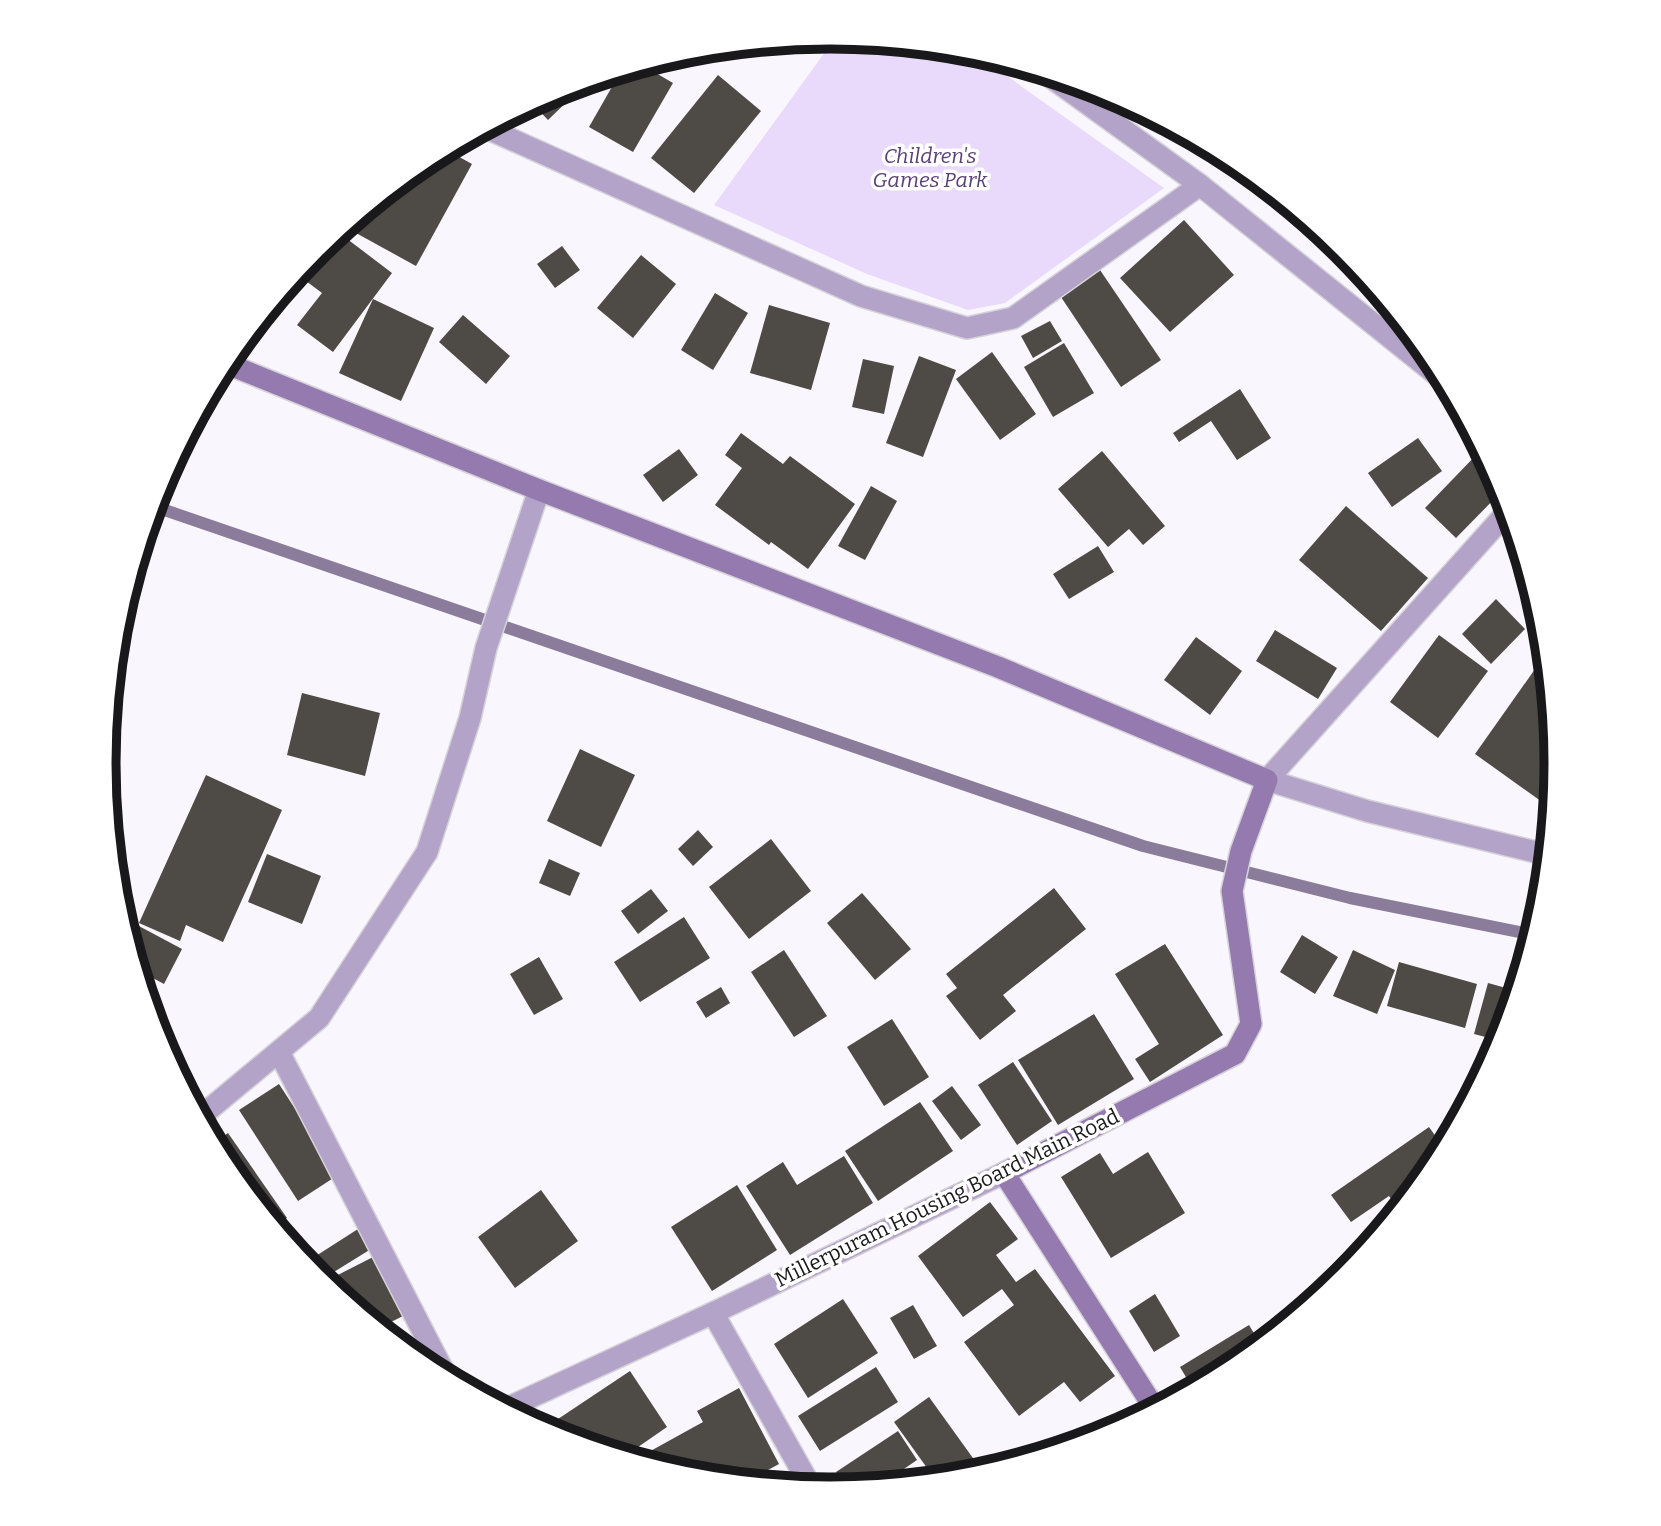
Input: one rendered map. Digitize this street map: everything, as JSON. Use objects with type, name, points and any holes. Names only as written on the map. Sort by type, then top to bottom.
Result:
[{"type":"street","points":[[1069,90],[1200,185],[1422,363]]},
{"type":"street","points":[[497,133],[861,296],[967,328],[1013,318],[1200,185]]},
{"type":"street","points":[[236,367],[539,490],[999,667],[1266,780],[1367,811],[1538,853]]},
{"type":"street","points":[[207,1111],[319,1018],[427,852],[470,718],[486,648],[539,490]]},
{"type":"street","points":[[1266,780],[1501,519]]},
{"type":"street","name":"Millerpuram Housing Board Main Road","points":[[516,1404],[1004,1173],[1235,1054],[1251,1024],[1232,891],[1241,851],[1266,780]]},
{"type":"street","points":[[279,1052],[437,1359]]},
{"type":"street","points":[[1004,1173],[1145,1404]]},
{"type":"street","points":[[713,1313],[805,1476]]},
{"type":"green space","name":"Children's Games Park","points":[[827,49],[830,49],[924,55],[997,69],[1164,188],[1005,303],[968,310],[867,274],[714,205]]},
{"type":"building","points":[[653,71],[673,83],[633,152],[589,127],[614,83]]},
{"type":"building","points":[[718,75],[761,111],[694,193],[651,158]]},
{"type":"building","points":[[571,98],[548,120],[540,111]]},
{"type":"building","points":[[457,155],[472,164],[416,266],[356,233],[360,226],[396,197]]},
{"type":"building","points":[[1184,220],[1234,275],[1170,332],[1120,278]]},
{"type":"building","points":[[347,239],[392,273],[333,352],[297,325],[322,293],[305,280]]},
{"type":"building","points":[[562,246],[580,270],[555,288],[537,264]]},
{"type":"building","points":[[641,255],[676,284],[633,338],[597,308]]},
{"type":"building","points":[[1100,270],[1161,360],[1121,387],[1061,297]]},
{"type":"building","points":[[715,293],[748,313],[713,370],[681,350]]},
{"type":"building","points":[[373,299],[434,328],[401,401],[339,373]]},
{"type":"building","points":[[769,305],[830,323],[811,390],[750,373]]},
{"type":"building","points":[[463,315],[510,356],[486,384],[439,342]]},
{"type":"building","points":[[1050,321],[1062,341],[1033,358],[1021,336]]},
{"type":"building","points":[[1064,343],[1094,393],[1053,417],[1024,367]]},
{"type":"building","points":[[992,352],[1036,414],[1000,440],[956,379]]},
{"type":"building","points":[[919,356],[956,370],[923,457],[886,443]]},
{"type":"building","points":[[863,359],[894,366],[884,414],[852,407]]},
{"type":"building","points":[[1240,389],[1271,438],[1237,460],[1211,421],[1179,442],[1173,433]]},
{"type":"building","points":[[741,433],[783,464],[790,456],[855,504],[808,569],[771,542],[769,545],[715,505],[742,468],[725,455]]},
{"type":"building","points":[[1418,438],[1442,471],[1392,507],[1368,473]]},
{"type":"building","points":[[679,449],[698,475],[663,502],[643,475]]},
{"type":"building","points":[[1102,451],[1165,526],[1143,545],[1129,529],[1108,547],[1058,489]]},
{"type":"building","points":[[1475,456],[1494,499],[1456,538],[1425,508]]},
{"type":"building","points":[[871,486],[897,501],[865,560],[838,546]]},
{"type":"building","points":[[1346,506],[1428,578],[1381,631],[1299,560]]},
{"type":"building","points":[[1098,546],[1114,572],[1069,599],[1053,574]]},
{"type":"building","points":[[1496,599],[1525,629],[1491,664],[1462,634]]},
{"type":"building","points":[[1275,630],[1337,668],[1318,699],[1256,661]]},
{"type":"building","points":[[1439,635],[1488,671],[1438,738],[1390,702]]},
{"type":"building","points":[[1196,637],[1242,671],[1210,715],[1164,680]]},
{"type":"building","points":[[1537,666],[1543,716],[1543,803],[1475,754]]},
{"type":"building","points":[[302,693],[380,713],[365,776],[287,755]]},
{"type":"building","points":[[580,749],[635,775],[601,847],[547,821]]},
{"type":"building","points":[[206,775],[282,810],[223,942],[186,925],[180,941],[139,923]]},
{"type":"building","points":[[698,830],[713,847],[693,866],[678,849]]},
{"type":"building","points":[[771,839],[811,891],[749,939],[709,887]]},
{"type":"building","points":[[267,854],[321,876],[302,924],[248,902]]},
{"type":"building","points":[[549,859],[580,873],[570,896],[539,883]]},
{"type":"building","points":[[1054,888],[1086,929],[1003,995],[1016,1011],[980,1040],[946,996],[957,988],[946,974]]},
{"type":"building","points":[[651,889],[668,911],[638,934],[621,911]]},
{"type":"building","points":[[862,893],[911,949],[875,980],[827,923]]},
{"type":"building","points":[[684,917],[710,958],[640,1002],[614,962]]},
{"type":"building","points":[[137,925],[182,949],[164,984],[149,976]]},
{"type":"building","points":[[1302,935],[1338,957],[1315,994],[1280,972]]},
{"type":"building","points":[[1165,944],[1223,1035],[1150,1082],[1135,1059],[1159,1044],[1115,974]]},
{"type":"building","points":[[784,950],[827,1016],[794,1037],[751,972]]},
{"type":"building","points":[[1353,950],[1395,970],[1377,1014],[1333,996]]},
{"type":"building","points":[[539,957],[563,999],[534,1015],[510,974]]},
{"type":"building","points":[[1399,962],[1477,984],[1465,1028],[1387,1006]]},
{"type":"building","points":[[1488,983],[1508,989],[1489,1038],[1474,1034]]},
{"type":"building","points":[[721,987],[730,1003],[706,1018],[696,1002]]},
{"type":"building","points":[[1094,1014],[1134,1079],[1058,1125],[1018,1060]]},
{"type":"building","points":[[892,1019],[929,1077],[884,1106],[847,1047]]},
{"type":"building","points":[[1013,1062],[1052,1121],[1017,1145],[978,1085]]},
{"type":"building","points":[[279,1084],[338,1175],[298,1201],[239,1110]]},
{"type":"building","points":[[952,1086],[981,1125],[961,1140],[932,1101]]},
{"type":"building","points":[[920,1102],[953,1151],[878,1201],[845,1151]]},
{"type":"building","points":[[1429,1127],[1437,1139],[1393,1202],[1389,1196],[1351,1222],[1331,1195]]},
{"type":"building","points":[[228,1133],[287,1218],[283,1221],[264,1198],[223,1137]]},
{"type":"building","points":[[1148,1152],[1185,1213],[1111,1258],[1061,1177],[1100,1153],[1113,1174]]},
{"type":"building","points":[[844,1156],[873,1203],[790,1255],[746,1186],[783,1162],[797,1185]]},
{"type":"building","points":[[737,1185],[777,1250],[712,1291],[671,1227]]},
{"type":"building","points":[[541,1190],[578,1241],[515,1288],[478,1237]]},
{"type":"building","points":[[990,1202],[1018,1239],[996,1255],[1016,1282],[1035,1269],[1115,1376],[1080,1402],[1064,1382],[1019,1416],[964,1342],[1014,1305],[1002,1289],[963,1317],[918,1256]]},
{"type":"building","points":[[358,1229],[371,1249],[332,1273],[315,1256]]},
{"type":"building","points":[[377,1255],[407,1314],[389,1323],[335,1276]]},
{"type":"building","points":[[1313,1289],[1299,1302],[1297,1299]]},
{"type":"building","points":[[1155,1294],[1180,1336],[1154,1352],[1129,1311]]},
{"type":"building","points":[[843,1299],[878,1353],[808,1398],[774,1344]]},
{"type":"building","points":[[913,1305],[937,1346],[914,1359],[890,1318]]},
{"type":"building","points":[[1249,1325],[1256,1336],[1188,1380],[1180,1367]]},
{"type":"building","points":[[876,1367],[898,1402],[820,1451],[798,1416]]},
{"type":"building","points":[[630,1371],[667,1427],[635,1449],[554,1422]]},
{"type":"building","points":[[739,1388],[779,1464],[762,1473],[737,1471],[647,1453],[703,1422],[697,1411]]},
{"type":"building","points":[[929,1397],[976,1462],[929,1470],[894,1422]]},
{"type":"building","points":[[898,1431],[917,1460],[898,1473],[839,1477],[836,1472]]},
{"type":"waterway","points":[[163,510],[1143,846],[1350,898],[1524,933]]}]
